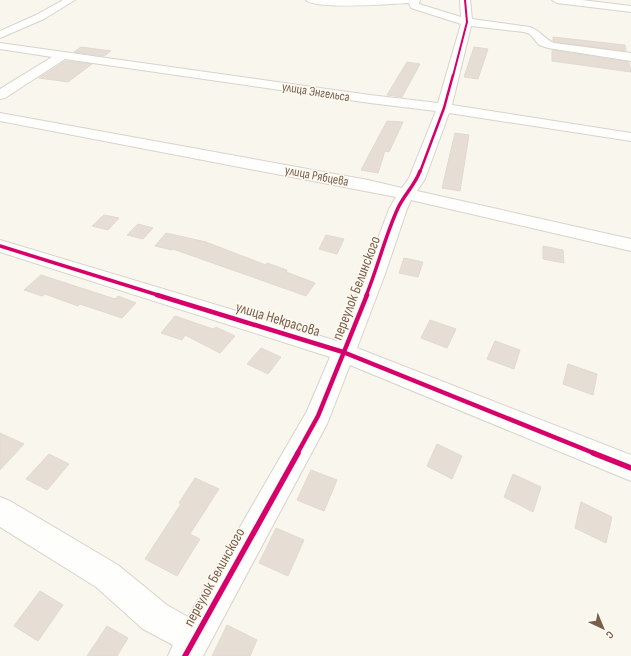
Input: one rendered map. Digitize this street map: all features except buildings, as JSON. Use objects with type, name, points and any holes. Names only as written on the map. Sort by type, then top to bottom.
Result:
[{"type":"street","points":[[0,35],[40,17],[70,0]]},
{"type":"street","points":[[311,0],[343,3],[414,0],[415,6],[424,10],[466,22],[526,29],[534,32],[543,43],[552,46],[631,57]]},
{"type":"street","name":"переулок Белинского","points":[[190,647],[318,416],[406,194],[417,179],[444,108],[466,22],[465,0]]},
{"type":"street","points":[[557,0],[631,9]]},
{"type":"street","name":"улица Энгельса","points":[[0,46],[370,99],[411,103],[631,137]]},
{"type":"street","points":[[0,95],[47,67],[63,55]]},
{"type":"street","name":"улица Рябцева","points":[[0,117],[234,159],[406,194],[631,245]]},
{"type":"street","name":"улица Некрасова","points":[[0,246],[343,352],[631,468]]},
{"type":"street","points":[[0,511],[107,576],[190,647]]},
{"type":"cycle path","points":[[185,656],[318,416],[375,274],[398,209],[406,194],[417,179],[444,108],[467,22],[465,0]]},
{"type":"cycle path","points":[[0,246],[343,352],[631,468]]}]
